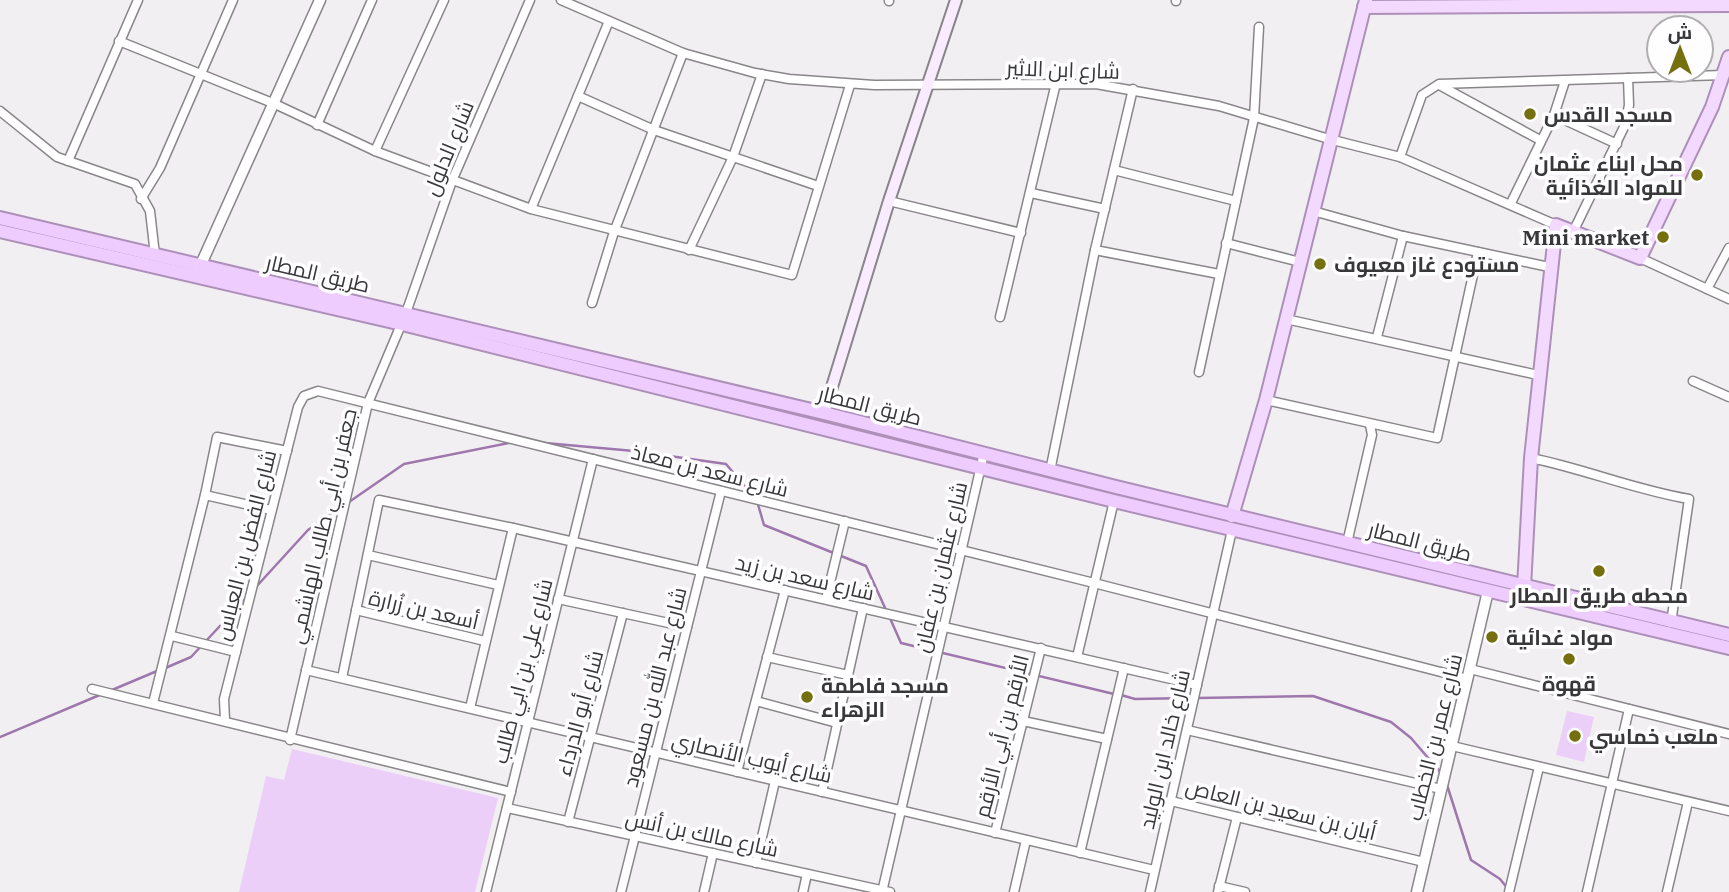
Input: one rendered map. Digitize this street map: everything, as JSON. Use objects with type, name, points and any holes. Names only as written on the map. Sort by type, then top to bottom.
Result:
[{"type":"highway","name":"طريق المطار","points":[[0,218],[195,278],[404,318],[824,413],[984,453],[1488,591],[1524,587],[1729,635]]},
{"type":"highway","name":"طريق المطار","points":[[0,232],[119,254],[156,255],[201,265],[1114,501],[1347,543],[1729,648]]},
{"type":"main road","points":[[824,413],[889,201],[956,0]]},
{"type":"main road","points":[[1231,522],[1266,400],[1329,139],[1365,4],[1729,5]]},
{"type":"main road","points":[[1524,587],[1538,375],[1556,225],[1640,258],[1685,169],[1726,75],[1729,57]]},
{"type":"street","points":[[68,161],[138,0]]},
{"type":"street","points":[[141,199],[160,168],[233,0]]},
{"type":"street","points":[[195,278],[320,0]]},
{"type":"street","points":[[317,125],[372,0]]},
{"type":"street","points":[[375,151],[444,0]]},
{"type":"street","name":"شارع الدلول","points":[[404,318],[452,181],[530,0]]},
{"type":"street","name":"شارع ابن الاثير","points":[[561,0],[683,53],[762,74],[850,85],[1096,84],[1219,106],[1400,157],[1511,203],[1556,225]]},
{"type":"street","points":[[531,209],[609,21]]},
{"type":"street","points":[[1199,372],[1254,118],[1259,27]]},
{"type":"street","points":[[119,41],[275,104],[375,151],[531,209],[793,275],[850,85]]},
{"type":"street","points":[[592,303],[614,232],[683,53]]},
{"type":"street","points":[[689,250],[733,157],[762,74]]},
{"type":"street","points":[[1400,157],[1422,95],[1439,84],[1726,75]]},
{"type":"street","points":[[1574,230],[1617,144],[1628,115],[1628,78]]},
{"type":"street","points":[[1511,203],[1554,115],[1565,81]]},
{"type":"street","points":[[1000,317],[1056,83]]},
{"type":"street","points":[[1439,84],[1540,140]]},
{"type":"street","points":[[1050,471],[1095,250],[1133,89]]},
{"type":"street","points":[[578,96],[654,130],[818,186]]},
{"type":"street","points":[[0,111],[33,141],[68,161],[135,184],[150,211],[156,255]]},
{"type":"street","points":[[1554,115],[1617,144]]},
{"type":"street","points":[[1114,170],[1236,201]]},
{"type":"street","points":[[1031,193],[1105,209]]},
{"type":"street","points":[[889,201],[1021,233]]},
{"type":"street","points":[[1313,211],[1403,236],[1549,267]]},
{"type":"street","points":[[1377,337],[1403,236]]},
{"type":"street","points":[[1226,243],[1300,262]]},
{"type":"street","points":[[1707,289],[1729,248]]},
{"type":"street","points":[[1095,250],[1219,274]]},
{"type":"street","points":[[1266,400],[1437,439],[1478,252]]},
{"type":"street","points":[[1640,258],[1729,299]]},
{"type":"street","name":"جعفر بن أبي طالب الهاشمي","points":[[290,740],[368,403],[404,318]]},
{"type":"street","points":[[1286,318],[1538,375]]},
{"type":"street","points":[[1693,382],[1729,397]]},
{"type":"street","name":"شارع سعد بن معاذ","points":[[318,391],[1212,614],[1729,734]]},
{"type":"street","name":"شارع الفضل بن العباس","points":[[225,720],[224,699],[300,400],[310,392],[318,391]]},
{"type":"street","points":[[1347,543],[1371,435],[1370,425]]},
{"type":"street","points":[[153,703],[172,636],[217,437],[287,451]]},
{"type":"street","name":"شارع عثمان بن عفان","points":[[885,891],[984,453]]},
{"type":"street","points":[[1531,458],[1574,467],[1653,493],[1689,499],[1671,623]]},
{"type":"street","name":"شارع علي بن ابي طالب","points":[[486,892],[593,459]]},
{"type":"street","name":"شارع عبد الله بن مسعود","points":[[621,892],[721,491]]},
{"type":"street","points":[[205,495],[271,510]]},
{"type":"street","name":"شارع سعد بن زيد","points":[[368,555],[379,500],[513,528],[1197,685]]},
{"type":"street","points":[[1077,657],[1114,501]]},
{"type":"street","points":[[826,599],[845,522]]},
{"type":"street","name":"شارع خالد ابن الوليد","points":[[1150,892],[1231,522]]},
{"type":"street","points":[[470,709],[513,528]]},
{"type":"street","points":[[342,678],[368,555],[498,585]]},
{"type":"street","points":[[737,772],[785,590]]},
{"type":"street","name":"شارع عمر بن الخطاب","points":[[1417,892],[1488,591]]},
{"type":"street","points":[[558,599],[687,627]]},
{"type":"street","points":[[822,792],[863,608]]},
{"type":"street","name":"أسعد بن زُرارة","points":[[356,610],[485,641]]},
{"type":"street","name":"شارع أبو الدرداء","points":[[568,822],[623,613]]},
{"type":"street","points":[[172,636],[236,652]]},
{"type":"street","name":"الأرقم بن أبي الأرقم","points":[[995,833],[1041,648]]},
{"type":"street","points":[[767,657],[848,675]]},
{"type":"street","points":[[1080,853],[1125,668]]},
{"type":"street","name":"شارع أيوب الأنصاري","points":[[306,670],[1154,870]]},
{"type":"street","points":[[92,689],[225,720],[290,740],[510,792]]},
{"type":"street","points":[[756,701],[837,723]]},
{"type":"street","points":[[1587,892],[1629,709]]},
{"type":"street","points":[[1023,721],[1107,739]]},
{"type":"street","points":[[1187,730],[1441,789]]},
{"type":"street","points":[[1452,746],[1729,811]]},
{"type":"street","points":[[1510,892],[1539,767]]},
{"type":"street","points":[[756,863],[775,781]]},
{"type":"street","name":"أبان بن سعيد بن العاص","points":[[1171,801],[1424,862]]},
{"type":"street","points":[[1667,892],[1688,802]]},
{"type":"street","name":"شارع مالك بن أنس","points":[[507,808],[885,891]]},
{"type":"street","points":[[1237,817],[1218,889],[1245,892]]},
{"type":"street","points":[[1014,892],[1026,840]]},
{"type":"street","points":[[704,892],[713,853]]},
{"type":"street","points":[[803,892],[807,874]]},
{"type":"shaded area","name":"ملعب خماسي","points":[[1567,711],[1594,717],[1584,762],[1556,755]]},
{"type":"shaded area","points":[[292,749],[498,798],[475,892],[239,892],[266,776],[284,780]]},
{"type":"waterway","points":[[349,502],[404,464],[514,442]]},
{"type":"waterway","points":[[545,443],[634,451],[726,464],[753,496]]},
{"type":"waterway","points":[[757,501],[764,525],[866,566],[886,610]]},
{"type":"waterway","points":[[256,587],[308,530],[340,508]]},
{"type":"waterway","points":[[163,669],[191,657],[247,597]]},
{"type":"waterway","points":[[889,616],[901,643],[1114,694]]},
{"type":"waterway","points":[[112,690],[157,671]]},
{"type":"waterway","points":[[0,737],[102,694]]},
{"type":"waterway","points":[[1121,695],[1135,699],[1191,698]]},
{"type":"waterway","points":[[1197,698],[1313,696],[1391,722],[1411,738],[1441,773]]},
{"type":"waterway","points":[[1447,785],[1471,860],[1500,879],[1508,889]]},
{"type":"place","name":"مسجد القدس","points":[[1530,114]]},
{"type":"place","name":"محل ابناء عثمان للمواد الغذائية","points":[[1697,175]]},
{"type":"place","name":"Mini market","points":[[1663,237]]},
{"type":"place","name":"مستودع غاز معيوف","points":[[1320,264]]},
{"type":"place","name":"محطه طريق المطار","points":[[1599,571]]},
{"type":"place","name":"مواد غدائية","points":[[1492,637]]},
{"type":"place","name":"قهوة","points":[[1569,659]]},
{"type":"place","name":"مسجد فاطمة الزهراء","points":[[807,697]]},
{"type":"place","name":"ملعب خماسي","points":[[1575,736]]}]
